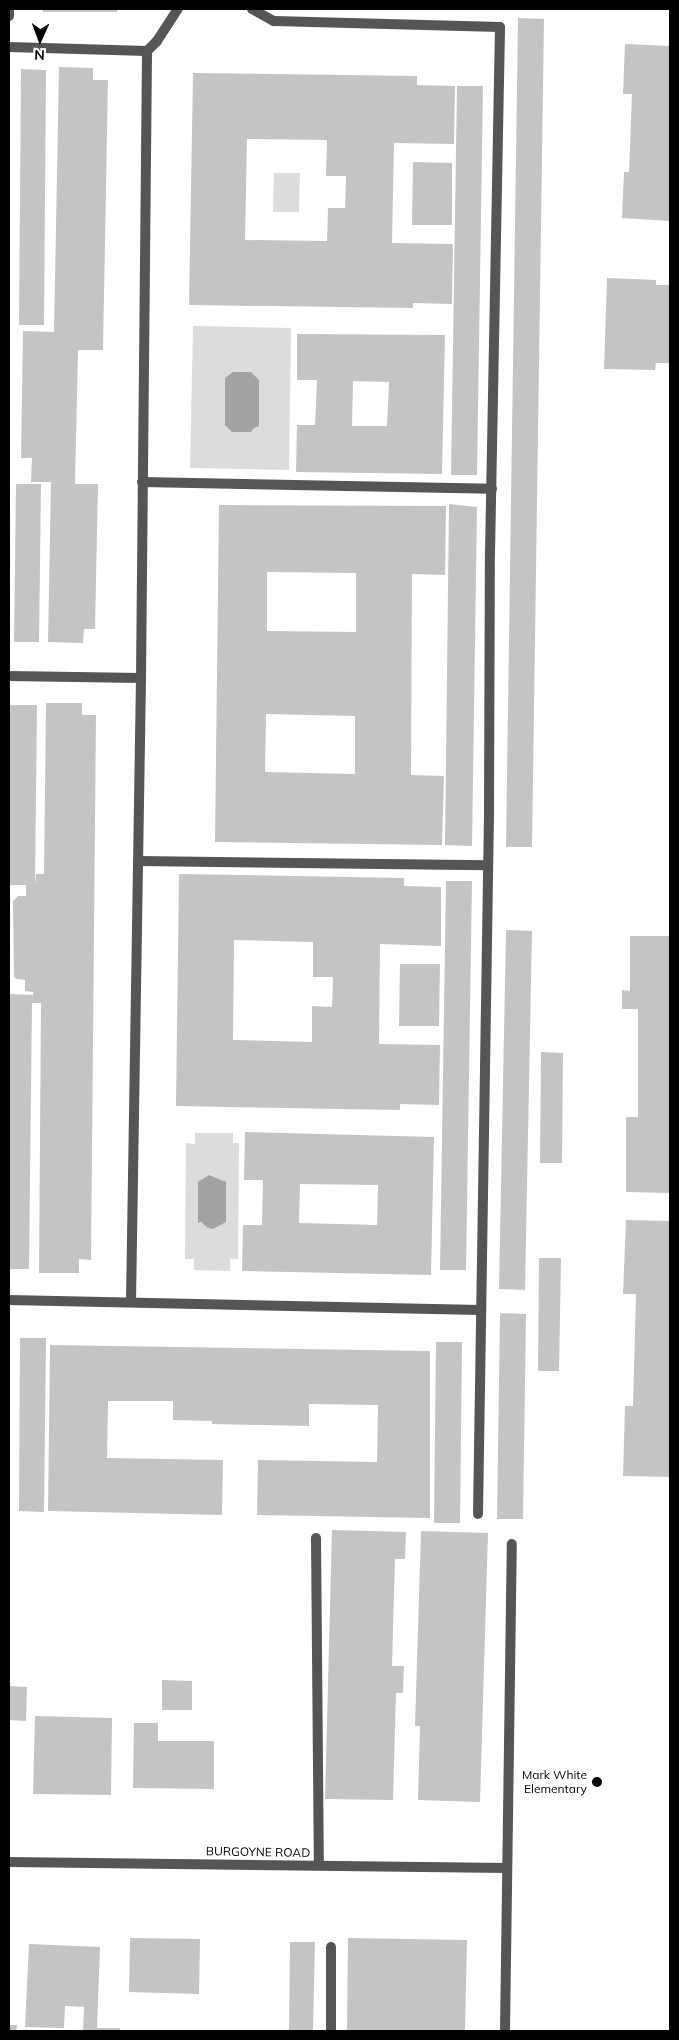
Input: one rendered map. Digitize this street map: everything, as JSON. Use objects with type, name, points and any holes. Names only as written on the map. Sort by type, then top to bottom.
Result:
[{"type":"street","points":[[9,9],[9,16]]},
{"type":"street","points":[[9,47],[147,50],[157,41],[178,9]]},
{"type":"street","points":[[252,9],[274,21],[500,27],[478,1514]]},
{"type":"street","points":[[130,1301],[141,678],[147,50]]},
{"type":"street","points":[[142,482],[492,489]]},
{"type":"street","points":[[9,676],[141,678]]},
{"type":"street","points":[[138,862],[488,865]]},
{"type":"street","points":[[9,1300],[130,1301],[481,1310]]},
{"type":"street","points":[[316,1538],[318,1866]]},
{"type":"street","points":[[504,2031],[512,1544]]},
{"type":"street","name":"BURGOYNE ROAD","points":[[9,1862],[507,1868]]},
{"type":"street","points":[[330,1947],[331,2031]]},
{"type":"shaded area","points":[[274,173],[300,173],[299,212],[273,212]]},
{"type":"shaded area","points":[[193,326],[291,328],[289,470],[190,468]]},
{"type":"shaded area","points":[[233,372],[251,372],[259,380],[259,426],[251,432],[232,432],[225,425],[225,378]]},
{"type":"shaded area","points":[[195,1133],[233,1133],[233,1143],[239,1143],[238,1259],[230,1259],[230,1271],[194,1270],[194,1259],[185,1259],[186,1143],[195,1144]]},
{"type":"shaded area","points":[[209,1175],[226,1182],[226,1222],[213,1229],[208,1228],[201,1222],[198,1223],[198,1182]]},
{"type":"building","points":[[43,9],[117,9],[117,12],[43,12]]},
{"type":"building","points":[[518,18],[544,19],[532,847],[506,847]]},
{"type":"building","points":[[625,44],[670,46],[670,221],[622,218],[624,172],[629,172],[632,94],[623,94]]},
{"type":"building","points":[[59,67],[93,68],[93,80],[108,80],[103,350],[78,350],[75,484],[98,484],[95,629],[84,629],[83,643],[48,642],[51,482],[31,482],[32,458],[21,458],[23,331],[54,332]]},
{"type":"building","points":[[21,69],[46,70],[44,325],[19,325]]},
{"type":"building","points":[[193,73],[417,76],[417,85],[455,86],[454,144],[394,143],[392,243],[453,244],[452,304],[413,303],[413,308],[189,305]],"holes":[[[247,139],[327,140],[326,176],[346,176],[345,208],[328,208],[327,241],[245,240]]]},
{"type":"building","points":[[457,86],[483,86],[477,475],[451,475]]},
{"type":"building","points":[[413,162],[452,163],[452,225],[412,225]]},
{"type":"building","points":[[607,278],[656,280],[656,285],[670,285],[670,363],[656,363],[655,370],[604,369]]},
{"type":"building","points":[[297,334],[445,335],[442,474],[296,472],[297,425],[315,425],[317,380],[297,380]],"holes":[[[353,381],[389,382],[387,426],[352,426]]]},
{"type":"building","points":[[16,484],[41,484],[39,642],[14,642]]},
{"type":"building","points":[[449,504],[477,507],[472,846],[445,845]]},
{"type":"building","points":[[219,505],[446,506],[445,575],[412,574],[411,775],[444,776],[442,845],[215,842]],"holes":[[[267,572],[356,573],[356,632],[267,631]],[[266,714],[355,716],[355,774],[265,772]]]},
{"type":"building","points":[[46,703],[82,703],[82,715],[96,715],[91,1260],[79,1259],[79,1273],[39,1273],[41,1003],[32,1003],[29,1269],[9,1269],[9,994],[33,995],[33,992],[25,991],[25,980],[16,979],[14,976],[13,901],[18,896],[26,896],[26,885],[9,885],[10,705],[37,705],[35,886],[36,874],[44,874]]},
{"type":"building","points":[[179,874],[404,878],[404,886],[441,887],[441,946],[380,944],[379,1044],[440,1045],[439,1105],[400,1104],[400,1110],[176,1106]],"holes":[[[234,940],[313,942],[313,977],[333,977],[332,1007],[312,1006],[312,1042],[233,1040]]]},
{"type":"building","points":[[446,881],[472,881],[466,1270],[440,1270]]},
{"type":"building","points":[[506,930],[532,931],[525,1290],[499,1289]]},
{"type":"building","points":[[630,936],[670,936],[670,1193],[626,1192],[626,1117],[638,1117],[638,1009],[622,1009],[622,990],[630,991]]},
{"type":"building","points":[[400,964],[440,964],[439,1026],[399,1026]]},
{"type":"building","points":[[541,1052],[563,1053],[562,1163],[540,1163]]},
{"type":"building","points":[[245,1132],[434,1137],[431,1275],[242,1271],[243,1225],[262,1225],[263,1180],[244,1180]],"holes":[[[300,1184],[378,1185],[377,1225],[299,1223]]]},
{"type":"building","points":[[626,1220],[670,1221],[670,1477],[623,1476],[625,1406],[633,1406],[636,1294],[623,1294]]},
{"type":"building","points":[[539,1258],[561,1258],[559,1371],[538,1371]]},
{"type":"building","points":[[500,1313],[526,1314],[523,1519],[497,1519]]},
{"type":"building","points":[[20,1338],[46,1338],[44,1512],[19,1511]]},
{"type":"building","points":[[436,1342],[462,1342],[460,1523],[434,1523]]},
{"type":"building","points":[[50,1345],[430,1351],[430,1518],[257,1515],[258,1460],[377,1462],[378,1405],[309,1404],[309,1426],[212,1424],[212,1421],[173,1420],[173,1401],[108,1401],[107,1458],[223,1460],[222,1515],[48,1511]]},
{"type":"building","points":[[332,1530],[406,1532],[405,1559],[395,1559],[392,1666],[404,1666],[403,1693],[396,1693],[393,1800],[325,1799]]},
{"type":"building","points":[[421,1531],[488,1533],[480,1802],[418,1800],[420,1726],[415,1726]]},
{"type":"building","points":[[162,1680],[192,1681],[192,1710],[162,1710]]},
{"type":"building","points":[[9,1686],[27,1687],[26,1721],[9,1720]]},
{"type":"building","points":[[35,1716],[112,1718],[111,1795],[33,1794]]},
{"type":"building","points":[[134,1723],[158,1723],[158,1741],[214,1741],[214,1789],[133,1788]]},
{"type":"building","points":[[130,1938],[200,1939],[199,1994],[129,1992]]},
{"type":"building","points":[[348,1938],[467,1940],[465,2031],[347,2031]]},
{"type":"building","points":[[290,1942],[315,1942],[313,2031],[289,2031]]},
{"type":"building","points":[[29,1944],[100,1947],[97,2028],[120,2028],[120,2031],[83,2031],[84,2007],[65,2006],[64,2028],[25,2027]]},
{"type":"building","points":[[9,2025],[17,2025],[16,2031],[9,2031]]},
{"type":"place","name":"Mark White Elementary","points":[[597,1782]]}]
